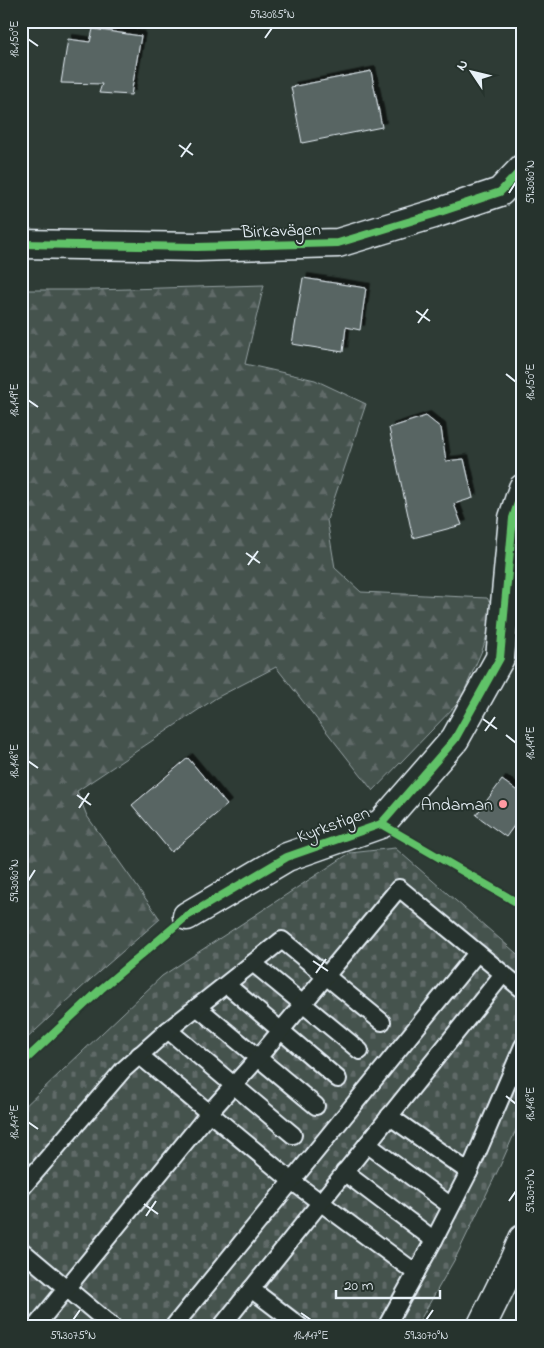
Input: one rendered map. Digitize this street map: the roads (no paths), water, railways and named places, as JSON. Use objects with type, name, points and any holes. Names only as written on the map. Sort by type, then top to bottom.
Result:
[{"type":"street","name":"Birkavägen","points":[[21,244],[197,247],[338,243],[500,192],[523,168]]},
{"type":"street","name":"Kyrkstigen","points":[[187,916],[287,857],[381,824],[455,739],[500,658],[514,518],[523,488]]},
{"type":"street","points":[[481,1327],[523,1239]]},
{"type":"lane","points":[[35,1327],[209,1113],[258,1058],[279,1030],[399,888],[523,990]]},
{"type":"lane","points":[[21,1189],[123,1070],[168,1030],[282,940],[382,1022]]},
{"type":"lane","points":[[173,1327],[293,1182],[477,953]]},
{"type":"lane","points":[[253,963],[360,1051]]},
{"type":"lane","points":[[228,1324],[251,1289],[503,974]]},
{"type":"lane","points":[[227,985],[338,1079]]},
{"type":"lane","points":[[197,1007],[316,1106]]},
{"type":"lane","points":[[168,1030],[293,1135]]},
{"type":"lane","points":[[386,1327],[469,1172],[523,1046]]},
{"type":"lane","points":[[139,1055],[293,1182],[416,1273]]},
{"type":"lane","points":[[390,1116],[469,1172]]},
{"type":"lane","points":[[367,1144],[451,1206]]},
{"type":"lane","points":[[344,1172],[434,1240]]},
{"type":"lane","points":[[21,1250],[113,1327]]},
{"type":"lane","points":[[251,1289],[301,1327]]},
{"type":"place","name":"Andaman","points":[[503,804]]}]
